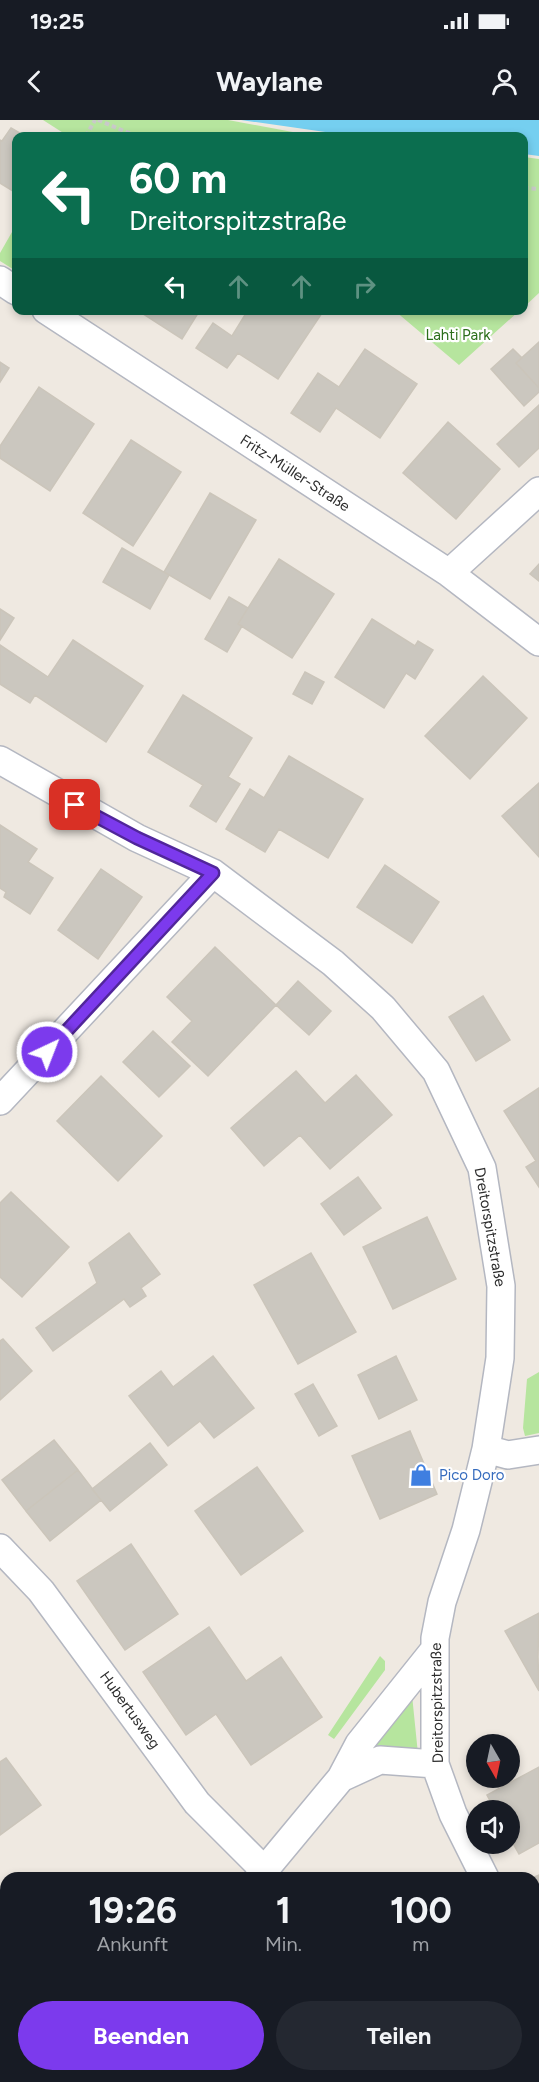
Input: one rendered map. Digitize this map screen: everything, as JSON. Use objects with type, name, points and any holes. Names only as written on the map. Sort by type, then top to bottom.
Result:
[{"type":"street","name":"Fritz-Müller-Straße","points":[[54,315],[450,573],[539,642]]},
{"type":"street","points":[[450,573],[539,491]]},
{"type":"street","name":"Dreitorspitzstraße","points":[[0,760],[137,838],[213,873],[333,963],[383,1008],[436,1071],[482,1168],[501,1286],[500,1358],[486,1449],[466,1530],[442,1602],[435,1649],[435,1764],[453,1814],[482,1872]]},
{"type":"street","points":[[0,1101],[213,873]]},
{"type":"street","points":[[486,1449],[508,1455],[539,1450]]},
{"type":"street","name":"Hubertusweg","points":[[0,1548],[41,1591],[197,1803],[260,1872]]},
{"type":"street","points":[[262,1872],[341,1778],[359,1744],[435,1649]]},
{"type":"street","points":[[341,1778],[380,1760],[435,1764]]},
{"type":"path","points":[[97,120],[126,132]]},
{"type":"green space","points":[[43,120],[228,120],[292,132],[62,132]]},
{"type":"green space","name":"Lahti Park","points":[[528,158],[539,159],[539,293],[528,303]]},
{"type":"green space","points":[[12,232],[12,268],[0,261],[0,253]]},
{"type":"green space","name":"Lahti Park","points":[[400,315],[515,315],[459,365]]},
{"type":"green space","points":[[539,1372],[539,1433],[525,1436],[523,1428],[527,1379]]},
{"type":"green space","points":[[380,1656],[385,1661],[385,1670],[334,1739],[328,1735]]},
{"type":"green space","points":[[404,1695],[412,1695],[418,1754],[372,1753]]},
{"type":"water","points":[[241,120],[539,120],[539,156],[528,155],[528,132],[325,132]]},
{"type":"building","points":[[11,128],[18,132],[12,132],[12,190],[0,183],[0,140],[2,141]]},
{"type":"building","points":[[145,315],[197,315],[182,339]]},
{"type":"building","points":[[245,315],[321,315],[278,379],[238,353],[227,368],[196,348],[213,323],[232,336]]},
{"type":"building","points":[[539,342],[539,388],[516,363]]},
{"type":"building","points":[[365,349],[417,384],[380,438],[336,408],[320,432],[291,413],[318,373],[339,387]]},
{"type":"building","points":[[513,349],[522,358],[516,363],[539,388],[539,392],[524,406],[491,369]]},
{"type":"building","points":[[0,362],[9,368],[0,382]]},
{"type":"building","points":[[39,387],[94,424],[50,491],[0,458],[0,446]]},
{"type":"building","points":[[539,405],[539,448],[519,467],[497,444]]},
{"type":"building","points":[[448,422],[500,469],[456,519],[403,473]]},
{"type":"building","points":[[131,440],[181,472],[133,546],[83,513]]},
{"type":"building","points":[[210,493],[256,520],[210,599],[164,572]]},
{"type":"building","points":[[122,548],[169,575],[150,609],[103,582]]},
{"type":"building","points":[[279,559],[334,594],[292,658],[238,624]]},
{"type":"building","points":[[539,564],[539,581],[530,574]]},
{"type":"building","points":[[229,597],[248,608],[238,624],[242,626],[227,652],[205,639]]},
{"type":"building","points":[[0,609],[14,618],[0,640]]},
{"type":"building","points":[[372,619],[415,646],[418,641],[433,650],[415,679],[406,673],[384,708],[335,677]]},
{"type":"building","points":[[73,640],[143,686],[106,742],[35,695],[30,703],[0,684],[0,645],[48,677]]},
{"type":"building","points":[[305,672],[324,682],[312,704],[293,694]]},
{"type":"building","points":[[483,676],[527,718],[470,779],[425,736]]},
{"type":"building","points":[[183,695],[252,738],[228,777],[240,784],[216,822],[190,806],[203,785],[148,752]]},
{"type":"building","points":[[289,756],[363,799],[328,858],[279,829],[265,852],[226,829],[250,789],[264,798]]},
{"type":"building","points":[[539,783],[539,857],[502,816]]},
{"type":"building","points":[[0,825],[37,849],[28,862],[53,878],[30,914],[4,897],[6,892],[0,888]]},
{"type":"building","points":[[385,865],[439,902],[412,943],[357,907]]},
{"type":"building","points":[[101,869],[142,897],[98,959],[58,930]]},
{"type":"building","points":[[215,947],[276,1005],[208,1076],[172,1042],[192,1021],[167,997]]},
{"type":"building","points":[[298,981],[331,1011],[309,1035],[276,1005]]},
{"type":"building","points":[[483,996],[510,1040],[476,1061],[449,1017]]},
{"type":"building","points":[[153,1031],[190,1066],[159,1097],[123,1062]]},
{"type":"building","points":[[296,1071],[325,1103],[356,1075],[392,1115],[330,1169],[300,1135],[264,1166],[231,1128]]},
{"type":"building","points":[[101,1076],[162,1136],[118,1181],[57,1121]]},
{"type":"building","points":[[539,1088],[539,1187],[526,1167],[536,1161],[504,1111]]},
{"type":"building","points":[[358,1177],[381,1208],[344,1235],[321,1204]]},
{"type":"building","points":[[11,1192],[69,1247],[22,1297],[0,1277],[0,1203]]},
{"type":"building","points":[[427,1217],[456,1279],[393,1309],[363,1247]]},
{"type":"building","points":[[129,1233],[160,1274],[141,1288],[146,1296],[130,1307],[124,1299],[53,1351],[36,1328],[97,1283],[89,1263]]},
{"type":"building","points":[[311,1253],[356,1332],[298,1364],[254,1285]]},
{"type":"building","points":[[3,1339],[32,1371],[0,1400],[0,1341]]},
{"type":"building","points":[[213,1356],[254,1408],[214,1438],[200,1421],[168,1446],[129,1396],[161,1371],[173,1387]]},
{"type":"building","points":[[396,1356],[417,1400],[379,1419],[358,1375]]},
{"type":"building","points":[[313,1384],[337,1426],[319,1436],[295,1394]]},
{"type":"building","points":[[410,1431],[437,1494],[380,1519],[352,1456]]},
{"type":"building","points":[[54,1440],[78,1470],[26,1511],[2,1480]]},
{"type":"building","points":[[150,1443],[167,1465],[110,1511],[92,1489]]},
{"type":"building","points":[[257,1467],[303,1531],[241,1575],[195,1511]]},
{"type":"building","points":[[78,1470],[101,1500],[50,1541],[26,1511]]},
{"type":"building","points":[[131,1544],[178,1614],[125,1650],[77,1581]]},
{"type":"building","points":[[539,1613],[538,1657],[539,1691],[505,1631]]},
{"type":"building","points":[[209,1627],[246,1681],[281,1657],[322,1717],[251,1765],[216,1714],[186,1735],[143,1672]]},
{"type":"building","points":[[6,1758],[41,1805],[0,1835],[0,1762]]},
{"type":"building","points":[[539,1767],[539,1843],[520,1853],[520,1800],[490,1800],[487,1795],[500,1788],[520,1788],[520,1777]]},
{"type":"place","name":"Pico Doro","points":[[421,1475]]},
{"type":"route","points":[[47,1052],[213,873],[137,838],[75,805]]}]
